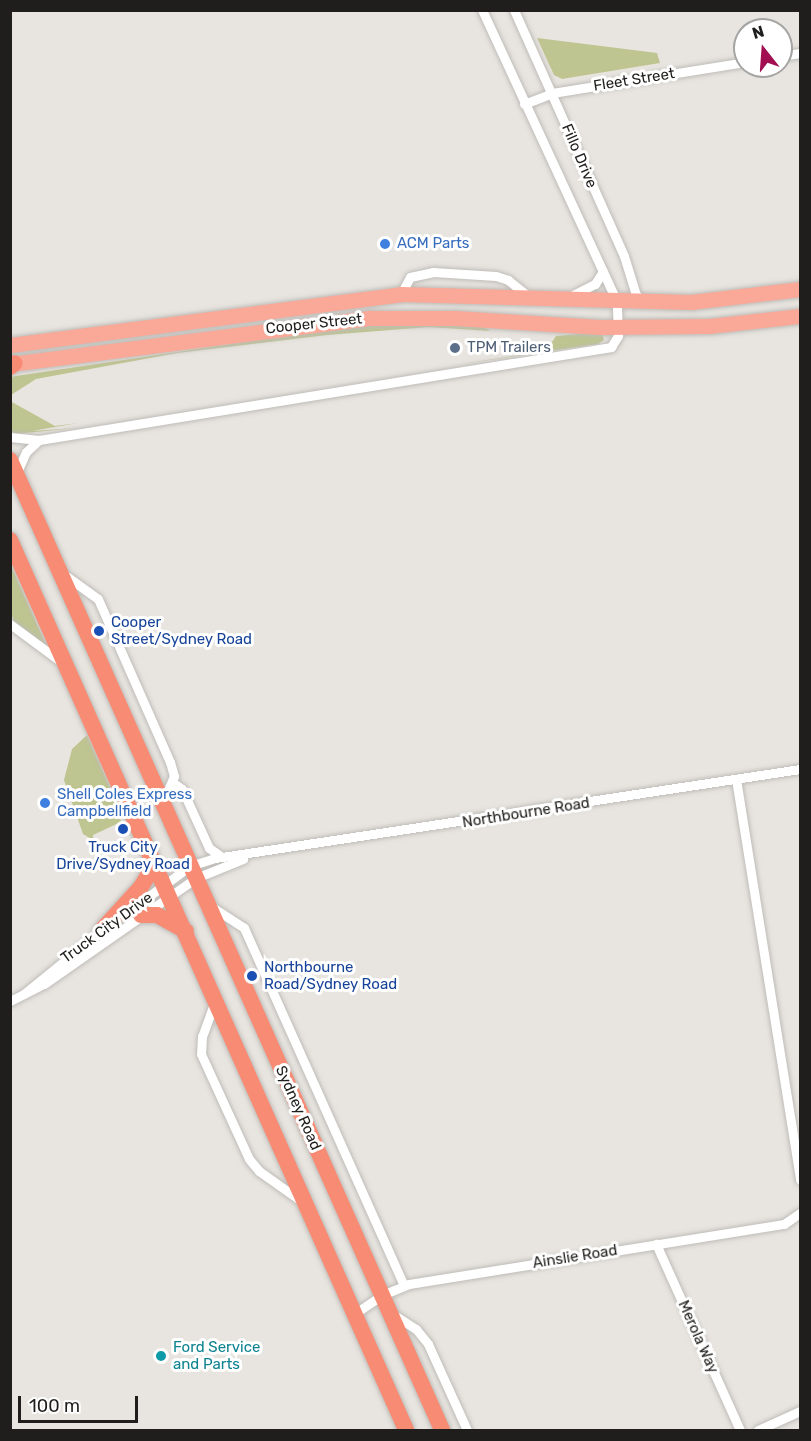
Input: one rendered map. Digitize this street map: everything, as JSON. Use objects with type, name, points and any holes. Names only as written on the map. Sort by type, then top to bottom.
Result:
[{"type":"highway","name":"Sydney Road","points":[[14,466],[442,1431]]},
{"type":"highway","points":[[10,540],[154,865],[186,931],[406,1431]]},
{"type":"highway","points":[[101,931],[141,887],[154,865]]},
{"type":"highway","points":[[141,915],[157,915],[186,931]]},
{"type":"main road","name":"Cooper Street","points":[[10,345],[401,294],[528,296],[617,302],[692,302],[801,289]]},
{"type":"main road","points":[[401,294],[405,305],[422,317]]},
{"type":"main road","points":[[360,298],[371,318]]},
{"type":"main road","points":[[567,299],[578,315],[575,326]]},
{"type":"main road","points":[[692,302],[698,318],[709,326]]},
{"type":"main road","name":"Cooper Street","points":[[12,365],[147,344],[371,318],[422,317],[619,327],[709,326],[801,316]]},
{"type":"main road","points":[[144,327],[147,344]]},
{"type":"street","name":"Fillo Drive","points":[[482,10],[617,302]]},
{"type":"street","name":"Fillo Drive","points":[[514,10],[624,256],[636,295],[644,301]]},
{"type":"street","name":"Fleet Street","points":[[524,104],[552,93],[733,64]]},
{"type":"street","points":[[567,299],[595,284],[603,271]]},
{"type":"street","points":[[401,294],[410,277],[434,272],[496,276],[508,280],[528,296]]},
{"type":"street","points":[[10,437],[39,440],[601,350],[616,342],[619,327],[617,302]]},
{"type":"street","points":[[14,466],[39,440]]},
{"type":"street","points":[[62,573],[98,599],[173,770],[172,782],[162,804]]},
{"type":"street","points":[[10,624],[65,664]]},
{"type":"street","name":"Northbourne Road","points":[[193,872],[222,857],[252,855],[801,769]]},
{"type":"street","points":[[736,779],[801,1180]]},
{"type":"street","points":[[172,782],[182,789],[208,848],[222,857]]},
{"type":"street","name":"Northbourne Road","points":[[193,872],[252,855]]},
{"type":"street","name":"Truck City Drive","points":[[26,993],[101,931],[167,891],[193,872]]},
{"type":"street","name":"Truck City Drive","points":[[10,1001],[44,984],[141,915],[167,891]]},
{"type":"street","name":"Sydney Road","points":[[207,904],[244,928],[404,1285]]},
{"type":"street","points":[[215,999],[201,1036],[201,1054],[249,1159],[259,1171],[306,1204]]},
{"type":"street","name":"Ainslie Road","points":[[354,1314],[382,1295],[404,1285],[784,1224],[801,1213]]},
{"type":"street","name":"Merola Way","points":[[656,1244],[740,1431]]},
{"type":"street","points":[[389,1311],[416,1329],[429,1344],[467,1431]]},
{"type":"street","points":[[758,1431],[801,1411]]},
{"type":"green space","points":[[537,38],[657,53],[660,63],[562,79],[554,75]]},
{"type":"green space","points":[[393,324],[482,326],[490,331],[429,327],[327,335],[177,353],[36,379],[11,395],[11,377],[16,376],[345,327]]},
{"type":"green space","points":[[602,333],[604,340],[598,344],[448,366],[546,351],[556,336]]},
{"type":"green space","points":[[10,401],[55,426],[78,423],[32,431],[75,428],[16,434],[11,431]]},
{"type":"green space","points":[[10,563],[48,649],[14,622],[11,613]]},
{"type":"green space","points":[[87,735],[118,805],[121,822],[93,835],[93,840],[83,834],[64,780],[72,749]]},
{"type":"place","name":"ACM Parts","points":[[385,244]]},
{"type":"place","name":"TPM Trailers","points":[[455,348]]},
{"type":"place","name":"Cooper Street/Sydney Road","points":[[99,631]]},
{"type":"place","name":"Shell Coles Express Campbellfield","points":[[45,803]]},
{"type":"place","name":"Truck City Drive/Sydney Road","points":[[123,829]]},
{"type":"place","name":"Northbourne Road/Sydney Road","points":[[252,976]]},
{"type":"place","name":"Ford Service and Parts","points":[[161,1356]]}]
